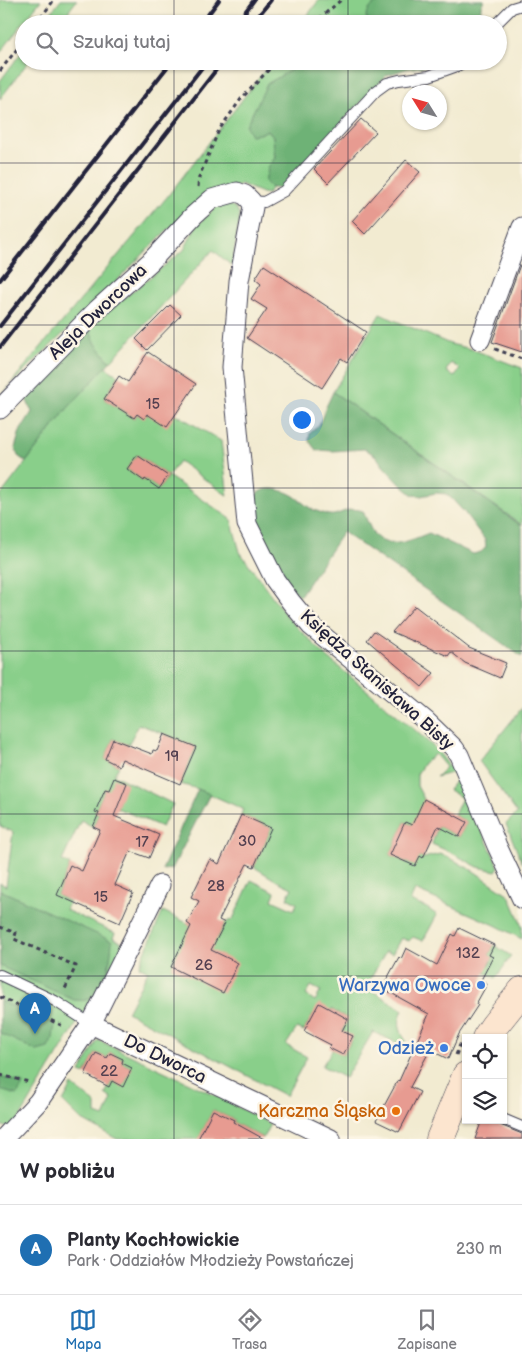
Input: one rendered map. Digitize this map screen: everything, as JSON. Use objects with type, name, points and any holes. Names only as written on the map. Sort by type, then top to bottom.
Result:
[{"type":"street","points":[[194,215],[212,199],[237,192],[245,195],[251,201]]},
{"type":"street","name":"Księdza Stanisława Bisty","points":[[251,201],[253,207],[239,281],[232,367],[247,524],[275,580],[311,626],[426,720],[454,748],[459,755],[497,846],[522,899]]},
{"type":"street","name":"Aleja Dworcowa","points":[[0,409],[98,309],[150,262],[194,215]]},
{"type":"street","points":[[486,344],[522,227]]},
{"type":"street","points":[[3,1139],[38,1102],[91,1024],[160,885]]},
{"type":"street","points":[[489,1034],[522,991]]},
{"type":"street","name":"Do Dworca","points":[[91,1024],[331,1139]]},
{"type":"street","points":[[440,1139],[462,1094]]},
{"type":"lane","points":[[505,15],[512,8],[522,5]]},
{"type":"lane","points":[[251,201],[264,202],[284,191],[376,91],[387,83],[429,76],[446,70]]},
{"type":"lane","name":"Do Dworca","points":[[0,975],[58,1003],[91,1024]]},
{"type":"lane","points":[[507,1121],[522,1127]]},
{"type":"path","points":[[43,15],[54,0]]},
{"type":"path","points":[[324,15],[341,0]]},
{"type":"path","points":[[0,71],[15,52]]},
{"type":"path","points":[[194,215],[199,177],[219,130],[241,99],[268,70]]},
{"type":"path","points":[[486,344],[522,359]]},
{"type":"path","points":[[0,926],[16,933],[14,939],[76,966],[58,1003]]},
{"type":"path","points":[[0,998],[65,1026],[60,1034]]},
{"type":"path","points":[[25,1088],[34,1074]]},
{"type":"path","points":[[0,1075],[29,1082]]},
{"type":"green space","points":[[0,0],[41,0],[29,15],[15,15],[15,34],[0,53]]},
{"type":"green space","points":[[61,0],[77,0],[66,15],[49,15]]},
{"type":"green space","points":[[319,0],[391,0],[378,2],[367,15],[308,15]]},
{"type":"green space","points":[[391,0],[484,0],[481,6],[480,15],[366,15],[370,8],[379,2]]},
{"type":"green space","points":[[15,61],[15,70],[22,70],[0,99],[0,81]]},
{"type":"green space","points":[[265,70],[291,70],[267,84],[259,134],[268,130],[273,136],[275,158],[269,166],[265,181],[271,188],[268,194],[241,184],[166,231],[0,396],[167,197]]},
{"type":"green space","points":[[291,70],[403,70],[387,75],[280,188],[271,188],[265,181],[269,166],[275,158],[273,136],[268,130],[251,135],[246,126],[267,84]]},
{"type":"green space","points":[[231,205],[236,208],[239,214],[232,266],[213,250],[110,362],[93,340],[90,329],[113,307],[184,250],[196,226],[215,208]]},
{"type":"green space","points":[[380,314],[450,344],[471,349],[522,368],[522,525],[333,392]],"holes":[[[451,363],[460,369],[454,377],[446,371]]]},
{"type":"green space","points":[[90,329],[93,340],[110,362],[67,409],[26,462],[18,456],[15,448],[20,431],[32,412],[26,399],[28,392]]},
{"type":"green space","points":[[105,367],[119,376],[104,399],[134,418],[137,414],[144,418],[147,414],[176,414],[221,441],[228,496],[179,461],[168,476],[231,519],[240,552],[287,617],[328,658],[437,750],[454,772],[436,777],[446,767],[435,754],[424,763],[417,774],[417,786],[424,799],[422,829],[405,822],[390,855],[413,865],[417,855],[424,858],[440,854],[450,858],[509,895],[522,926],[522,939],[415,890],[410,901],[427,908],[437,915],[423,941],[413,937],[409,941],[401,938],[392,954],[386,951],[366,987],[403,1010],[400,1026],[406,1041],[404,1046],[373,1032],[345,1078],[322,1066],[333,1049],[343,1055],[353,1037],[342,1031],[348,1019],[331,1009],[325,1020],[313,1014],[304,1031],[297,1028],[286,1045],[307,1057],[286,1096],[127,1012],[148,971],[139,966],[163,911],[217,938],[225,923],[233,919],[251,880],[275,892],[272,900],[294,910],[297,903],[287,898],[292,888],[254,867],[271,828],[241,815],[243,809],[198,789],[180,784],[196,747],[139,724],[128,745],[113,739],[105,759],[119,766],[114,775],[173,804],[162,827],[117,808],[121,796],[105,789],[95,812],[99,813],[93,827],[81,820],[62,861],[70,865],[57,895],[69,902],[66,910],[115,933],[113,938],[125,944],[13,1129],[0,1125],[0,883],[6,886],[13,832],[0,826],[0,496],[67,409]],"holes":[[[137,455],[168,476],[159,489],[127,469]],[[311,986],[321,991],[315,1001],[306,995]]]},
{"type":"green space","points":[[333,392],[522,526],[522,657],[343,532],[299,597],[272,563],[262,539],[252,504],[254,497],[258,493],[269,489],[289,493],[310,508],[329,515],[352,509],[363,511],[373,533],[385,542],[400,543],[429,533],[473,554],[481,552],[486,547],[485,540],[464,512],[446,494],[413,495],[384,467],[376,456],[365,449],[316,450],[309,441],[310,433],[319,425]]},
{"type":"green space","points":[[522,708],[522,863],[506,824],[517,813],[479,761]]},
{"type":"green space","points":[[457,778],[499,867],[496,871],[478,867],[432,844],[438,826],[459,837],[467,822],[454,815],[462,798],[449,790]]},
{"type":"green space","points":[[198,789],[210,794],[172,869],[162,870]]},
{"type":"green space","points":[[0,890],[112,941],[103,984],[93,997],[85,1000],[74,1000],[0,966]]},
{"type":"green space","points":[[494,945],[511,956],[496,978],[481,971],[484,964],[489,966],[493,958],[489,955]]},
{"type":"green space","points":[[0,1001],[55,1024],[53,1038],[48,1048],[37,1051],[0,1033]]},
{"type":"green space","points":[[98,1040],[219,1097],[270,1124],[263,1138],[233,1122],[234,1120],[213,1110],[199,1139],[117,1139],[80,1119],[63,1102],[72,1085],[96,1104],[96,1114],[104,1117],[112,1099],[105,1094],[112,1081],[123,1086],[132,1068],[122,1063],[123,1059],[110,1053],[107,1058],[96,1053],[85,1074],[80,1072]]},
{"type":"green space","points":[[0,1077],[24,1083],[17,1095],[0,1090]]},
{"type":"building","points":[[361,119],[376,132],[328,183],[314,169]]},
{"type":"building","points":[[406,160],[420,172],[365,234],[352,221]]},
{"type":"building","points":[[264,265],[366,332],[347,362],[341,358],[322,388],[247,338],[267,309],[251,299],[261,284],[255,279]]},
{"type":"building","points":[[520,265],[522,266],[522,352],[492,342]]},
{"type":"building","points":[[170,305],[181,315],[147,350],[136,339]]},
{"type":"building","points":[[148,352],[196,384],[167,427],[147,414],[144,419],[137,414],[134,418],[104,399],[119,376],[128,382]]},
{"type":"building","points":[[137,455],[168,476],[159,489],[127,469]]},
{"type":"building","points":[[415,606],[469,648],[506,663],[500,678],[465,663],[451,652],[448,656],[392,632]]},
{"type":"building","points":[[374,631],[434,673],[422,687],[367,640]]},
{"type":"building","points":[[164,734],[196,747],[180,784],[122,759],[119,766],[105,759],[113,739],[152,754],[153,750],[157,751]]},
{"type":"building","points":[[114,778],[127,783],[114,816],[159,835],[149,858],[130,851],[115,885],[133,893],[120,923],[57,895],[70,865],[82,871],[100,830],[93,827],[99,813],[95,812],[105,789],[109,790]]},
{"type":"building","points":[[424,799],[467,822],[459,837],[438,826],[423,858],[420,856],[415,866],[390,855],[405,822],[412,825]]},
{"type":"building","points":[[241,815],[271,828],[254,867],[247,864],[219,920],[225,923],[211,950],[238,963],[223,993],[171,967],[191,926],[187,923],[199,901],[191,897],[210,859],[219,864]]},
{"type":"building","points":[[459,928],[494,945],[489,955],[493,957],[481,980],[487,984],[476,1004],[478,1005],[459,1034],[448,1059],[430,1050],[410,1087],[420,1092],[399,1132],[376,1121],[399,1081],[429,1014],[382,988],[406,948],[437,965],[452,934],[455,936]]},
{"type":"building","points":[[319,1003],[348,1019],[342,1031],[353,1036],[343,1055],[329,1048],[331,1045],[304,1031]]},
{"type":"building","points":[[96,1053],[107,1058],[110,1053],[123,1059],[122,1063],[132,1068],[123,1087],[112,1081],[109,1087],[85,1074]]},
{"type":"building","points":[[213,1110],[234,1120],[233,1122],[264,1139],[198,1139]]},
{"type":"building","points":[[481,1124],[499,1124],[522,1134],[522,1139],[475,1139]]},
{"type":"railway","points":[[208,15],[219,0]]},
{"type":"railway","points":[[243,15],[254,0]]},
{"type":"railway","points":[[259,15],[271,0]]},
{"type":"railway","points":[[0,280],[165,70]]},
{"type":"railway","points":[[0,326],[200,70]]},
{"type":"railway","points":[[0,347],[216,70]]},
{"type":"place","name":"Warzywa Owoce","points":[[481,985]]},
{"type":"place","name":"Planty Kochłowickie","points":[[35,1034]]},
{"type":"place","name":"Odzież","points":[[444,1048]]},
{"type":"place","name":"Karczma Śląska","points":[[396,1111]]}]
